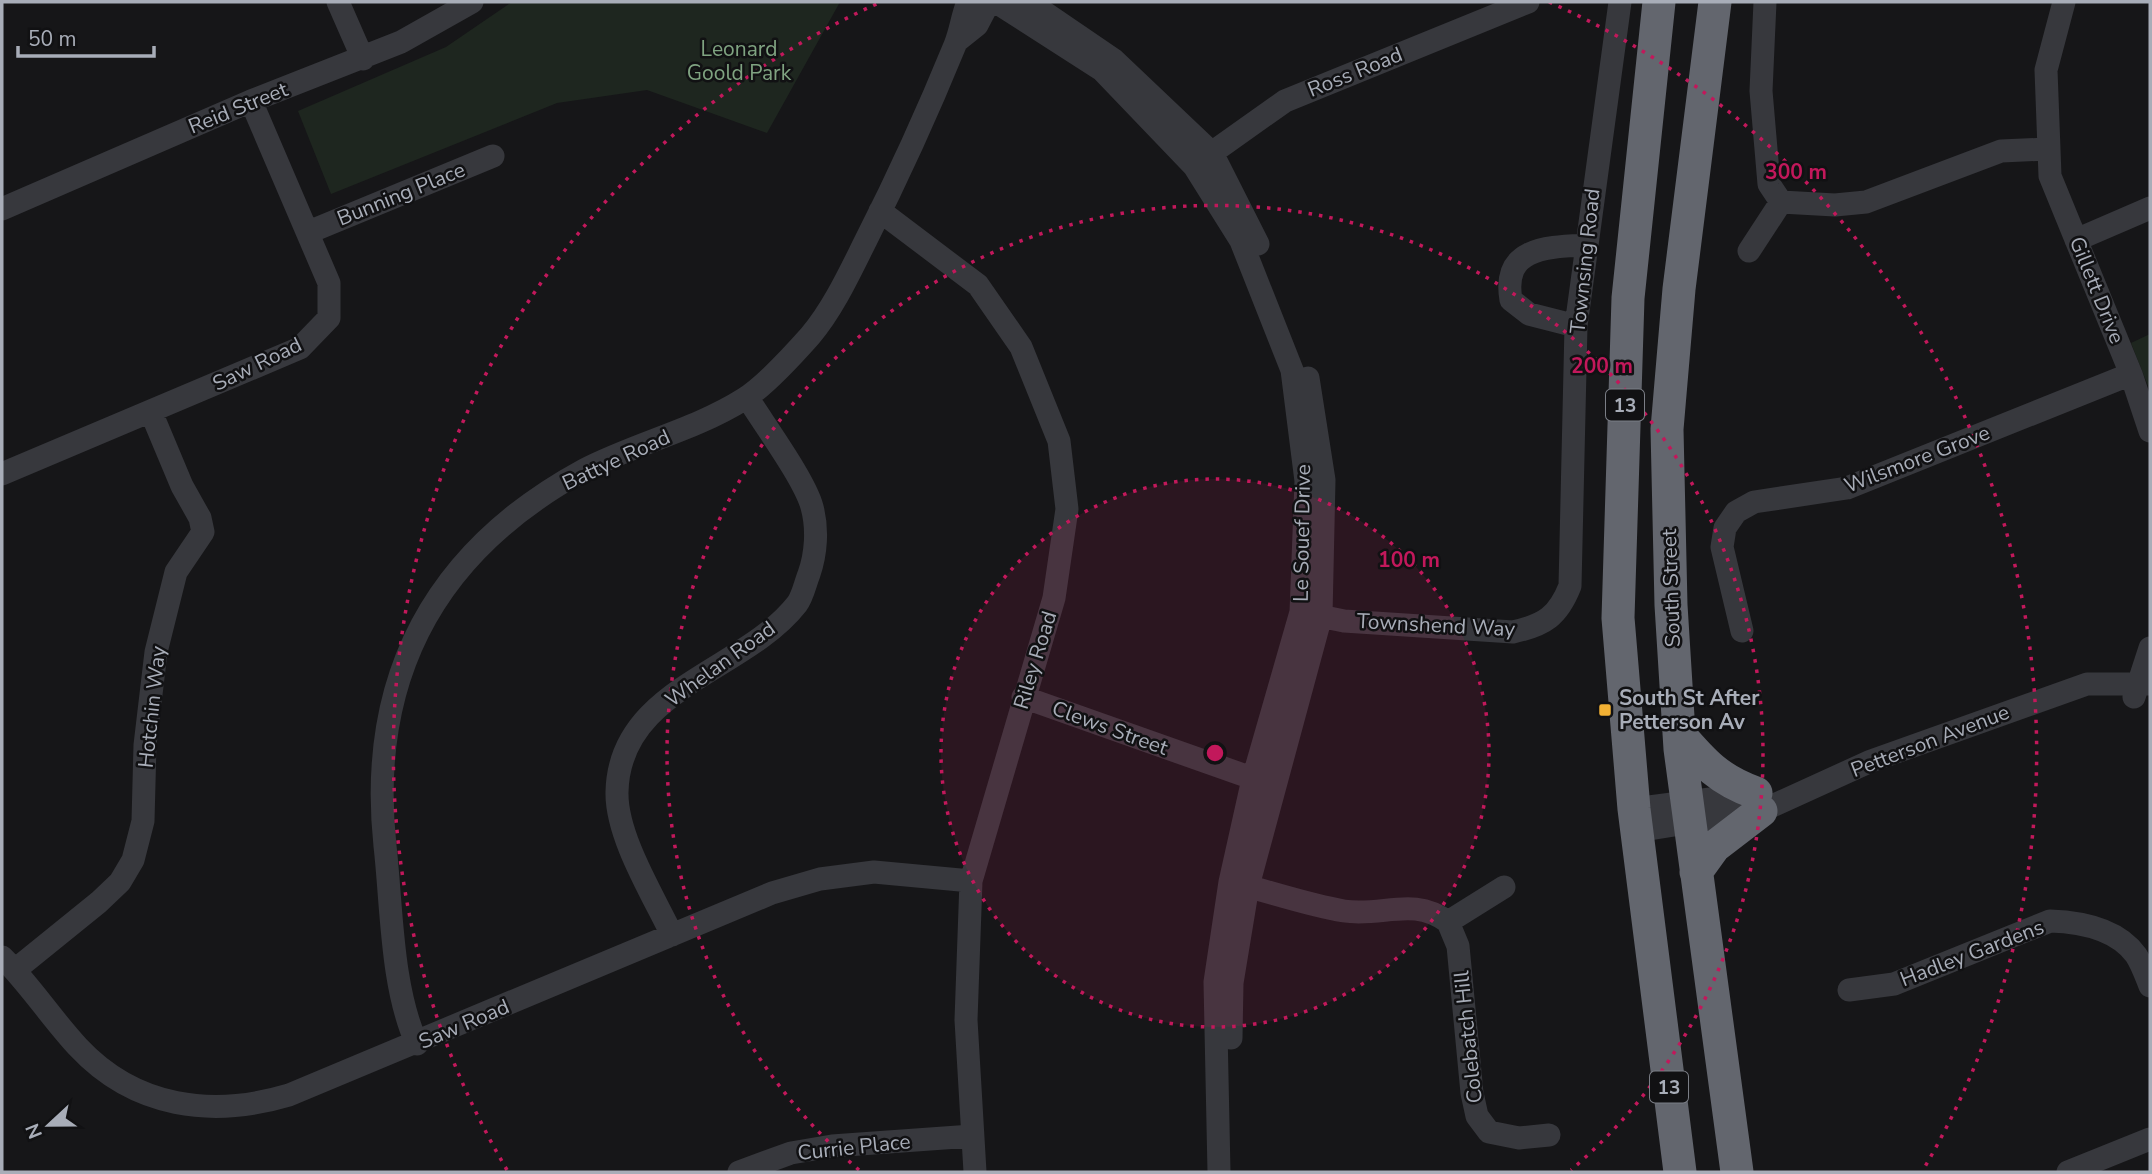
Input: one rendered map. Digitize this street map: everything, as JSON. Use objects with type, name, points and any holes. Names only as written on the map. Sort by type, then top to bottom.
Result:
[{"type":"highway","name":"13","points":[[1659,2],[1628,298],[1619,605],[1636,820],[1680,1172]]},
{"type":"highway","name":"South Street","points":[[1715,2],[1679,289],[1667,429],[1671,605],[1679,734],[1737,1172]]},
{"type":"highway","points":[[1679,734],[1704,764],[1758,802],[1714,847],[1696,872]]},
{"type":"street","points":[[338,2],[363,59]]},
{"type":"street","name":"Reid Street","points":[[2,209],[251,101],[363,59],[401,42],[472,2]]},
{"type":"street","name":"Battye Road","points":[[417,1044],[400,990],[383,823],[381,775],[393,691],[419,629],[452,577],[486,540],[530,504],[586,470],[703,420],[747,397],[811,334],[849,274],[880,211],[957,41],[968,2]]},
{"type":"street","name":"Battye Road","points":[[957,41],[977,25],[989,2]]},
{"type":"street","name":"Le Souef Drive","points":[[996,2],[1102,70],[1203,160]]},
{"type":"street","name":"Le Souef Drive","points":[[1029,2],[1114,60],[1203,160],[1241,241],[1292,370],[1306,481],[1311,614],[1264,783],[1215,982],[1219,1172]]},
{"type":"street","name":"Ross Road","points":[[1203,160],[1285,101],[1528,2]]},
{"type":"street","name":"Townsing Road","points":[[1562,605],[1570,586],[1576,326],[1620,2]]},
{"type":"street","points":[[1765,2],[1761,91],[1769,184],[1781,202]]},
{"type":"street","name":"Gillett Drive","points":[[2064,2],[2046,70],[2050,176],[2131,374],[2150,431]]},
{"type":"street","name":"Saw Road","points":[[2,474],[300,348],[329,318],[329,283],[251,101]]},
{"type":"street","points":[[1781,202],[1835,205],[1866,202],[2001,151],[2047,149]]},
{"type":"street","name":"Bunning Place","points":[[309,232],[493,156]]},
{"type":"street","points":[[1749,251],[1781,202]]},
{"type":"street","points":[[2076,240],[2150,208]]},
{"type":"street","name":"Riley Road","points":[[880,211],[978,285],[1021,347],[1059,441],[1067,509],[1054,598],[971,881],[966,1020],[975,1172]]},
{"type":"street","points":[[1576,326],[1529,314],[1511,300],[1507,280],[1515,265],[1530,252],[1585,245]]},
{"type":"street","name":"Wilsmore Grove","points":[[1742,631],[1722,547],[1725,528],[1736,512],[1766,500],[1847,488],[2131,374]]},
{"type":"street","name":"Whelan Road","points":[[672,935],[622,828],[617,793],[622,758],[647,719],[671,694],[763,637],[798,603],[816,554],[812,506],[747,397]]},
{"type":"street","name":"Hotchin Way","points":[[8,964],[120,882],[133,860],[143,821],[145,745],[156,652],[176,572],[203,532],[200,518],[182,486],[151,412]]},
{"type":"street","name":"Townshend Way","points":[[1311,614],[1344,621],[1513,632],[1540,626],[1562,605]]},
{"type":"street","points":[[2145,693],[2150,648]]},
{"type":"street","name":"Petterson Avenue","points":[[1636,820],[1791,797],[1871,761],[2037,701],[2071,692],[2091,698],[2145,693]]},
{"type":"street","name":"Clews Street","points":[[1023,698],[1264,783]]},
{"type":"street","name":"Saw Road","points":[[8,964],[79,1048],[111,1075],[144,1092],[188,1106],[222,1109],[254,1105],[289,1095],[417,1044],[772,892],[820,879],[874,872],[971,881]]},
{"type":"street","points":[[1239,884],[1346,912],[1419,908],[1433,911],[1448,922],[1504,887]]},
{"type":"street","name":"Le Souef Drive","points":[[1233,1172],[1232,984],[1239,884]]},
{"type":"street","name":"Colebatch Hill","points":[[1448,922],[1458,946],[1472,1093],[1477,1116],[1489,1132],[1518,1138],[1549,1135]]},
{"type":"street","name":"Hadley Gardens","points":[[1849,990],[1894,984],[2050,922],[2078,922],[2108,933],[2135,954],[2150,986]]},
{"type":"street","name":"Currie Place","points":[[739,1172],[791,1153],[831,1146],[972,1136]]},
{"type":"street","points":[[2068,1172],[2150,1139]]},
{"type":"green space","name":"Leonard Goold Park","points":[[512,2],[840,2],[767,133],[647,90],[557,103],[331,194],[298,111],[446,47]]},
{"type":"green space","points":[[2150,334],[2150,391],[2131,343]]},
{"type":"place","name":"South St After Petterson Av","points":[[1605,710]]}]
